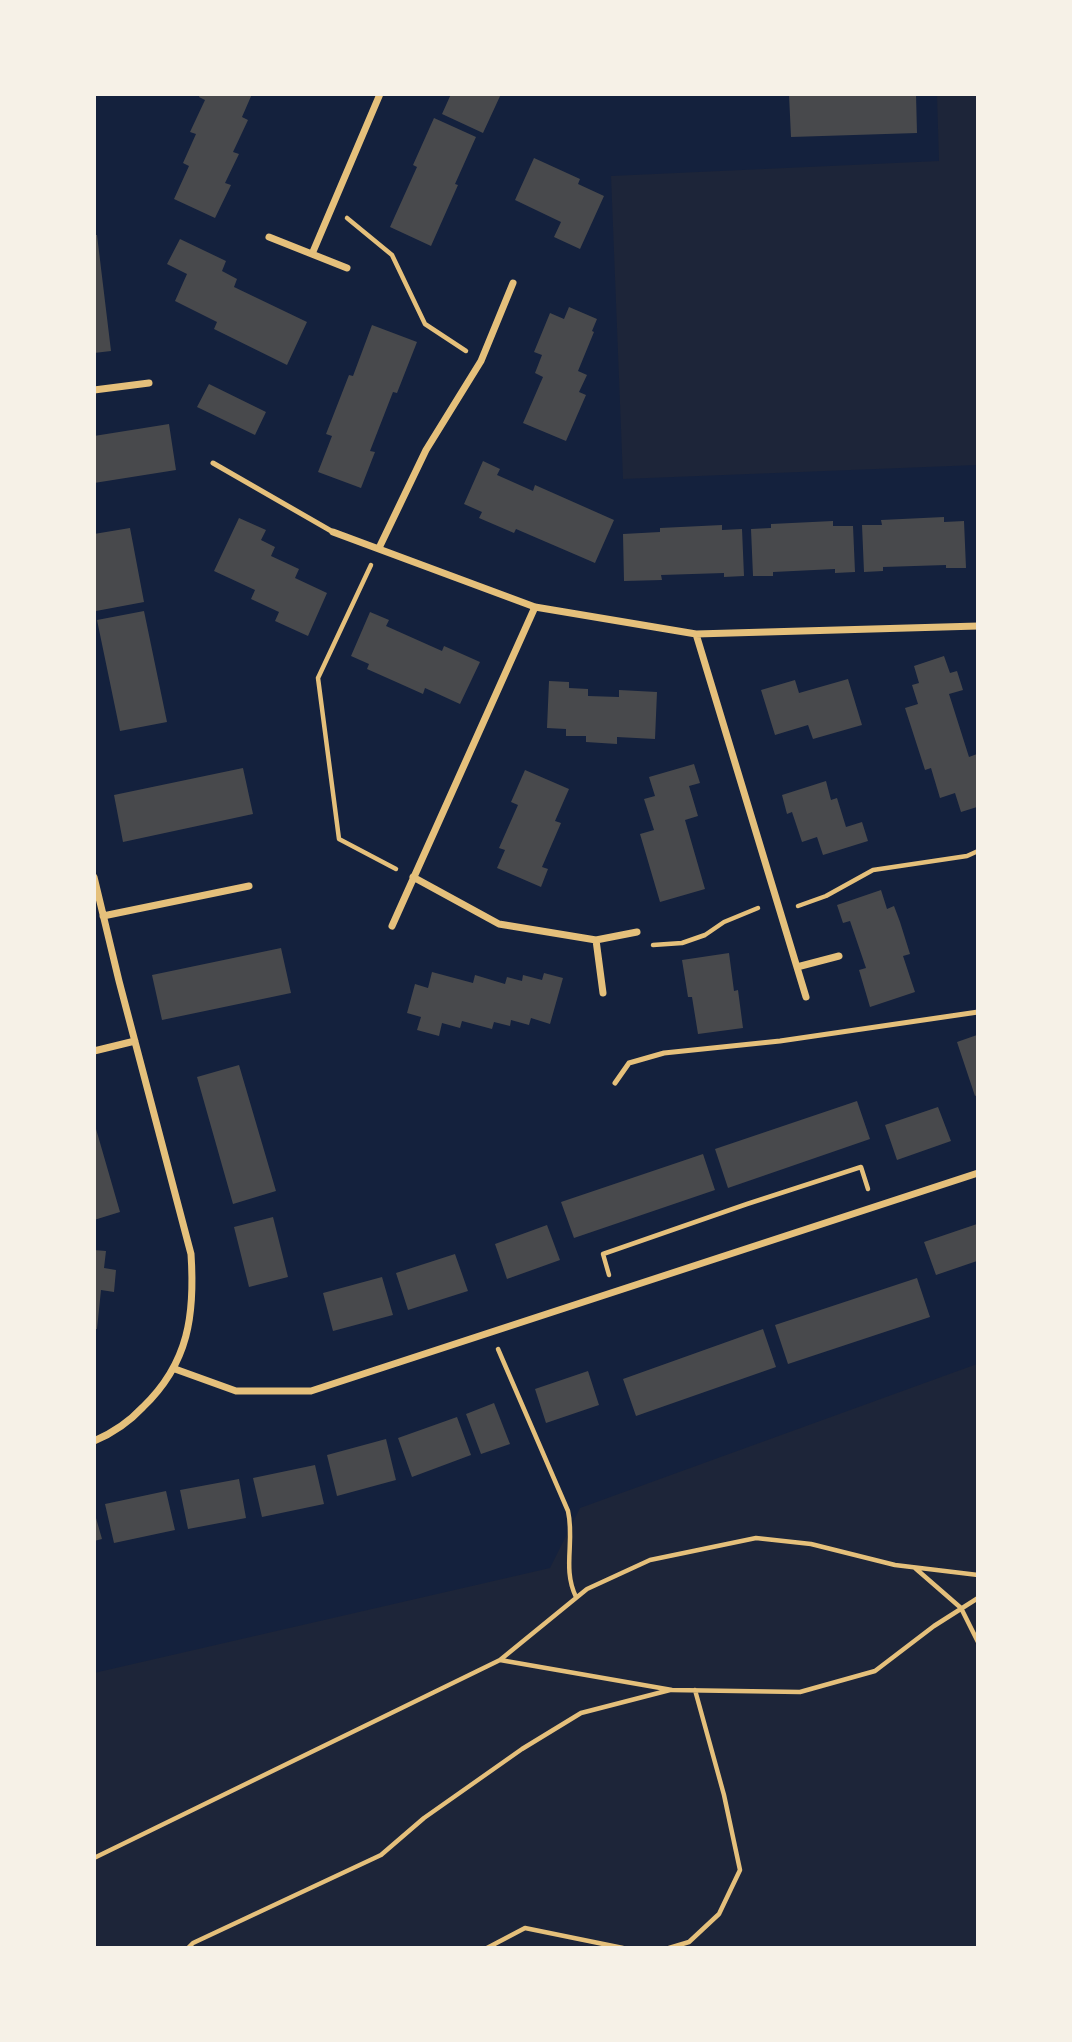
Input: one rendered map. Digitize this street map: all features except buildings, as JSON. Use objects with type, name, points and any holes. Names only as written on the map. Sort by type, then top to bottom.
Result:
[{"type":"street","points":[[312,254],[380,94]]},
{"type":"street","points":[[269,237],[347,268]]},
{"type":"street","points":[[379,548],[426,450],[481,361],[513,283]]},
{"type":"street","points":[[94,390],[149,383]]},
{"type":"street","points":[[333,532],[535,607],[696,634],[978,626]]},
{"type":"street","points":[[392,926],[535,607]]},
{"type":"street","points":[[696,634],[806,997]]},
{"type":"street","points":[[94,877],[191,1254],[193,1288],[188,1335],[175,1369],[158,1393],[131,1419],[94,1441]]},
{"type":"street","points":[[414,877],[499,924],[596,940],[637,932]]},
{"type":"street","points":[[103,916],[249,886]]},
{"type":"street","points":[[596,940],[603,993]]},
{"type":"street","points":[[797,967],[839,956]]},
{"type":"street","points":[[94,1051],[135,1041]]},
{"type":"street","points":[[175,1369],[236,1391],[312,1391],[978,1173]]},
{"type":"lane","points":[[213,463],[333,532]]},
{"type":"lane","points":[[615,1083],[629,1063],[664,1053],[780,1041],[978,1012]]},
{"type":"path","points":[[333,206],[392,255],[425,324],[481,361]]},
{"type":"path","points":[[379,548],[318,678],[339,839],[414,877]]},
{"type":"path","points":[[637,932],[649,945],[682,943],[761,907],[796,907],[826,896],[873,870],[967,856],[978,851]]},
{"type":"path","points":[[603,1254],[747,1203],[861,1167]]},
{"type":"path","points":[[506,1369],[568,1511],[572,1530],[569,1583],[576,1597]]},
{"type":"path","points":[[94,1858],[500,1660],[587,1589],[650,1560],[755,1538],[811,1544],[895,1565],[978,1575]]},
{"type":"path","points":[[914,1567],[961,1608],[978,1642]]},
{"type":"path","points":[[500,1660],[672,1690],[800,1692],[875,1671],[934,1626],[978,1598]]},
{"type":"path","points":[[188,1948],[193,1943],[381,1855],[424,1818],[522,1749],[581,1713],[672,1690]]},
{"type":"path","points":[[669,1948],[690,1942],[719,1914],[740,1870],[724,1795],[695,1690]]},
{"type":"path","points":[[487,1948],[525,1928],[624,1948]]},
{"type":"shaded area","points":[[937,95],[977,95],[977,465],[623,479],[611,176],[939,161]]},
{"type":"shaded area","points":[[977,1364],[977,1947],[95,1947],[94,1673],[550,1568],[580,1508]]}]
